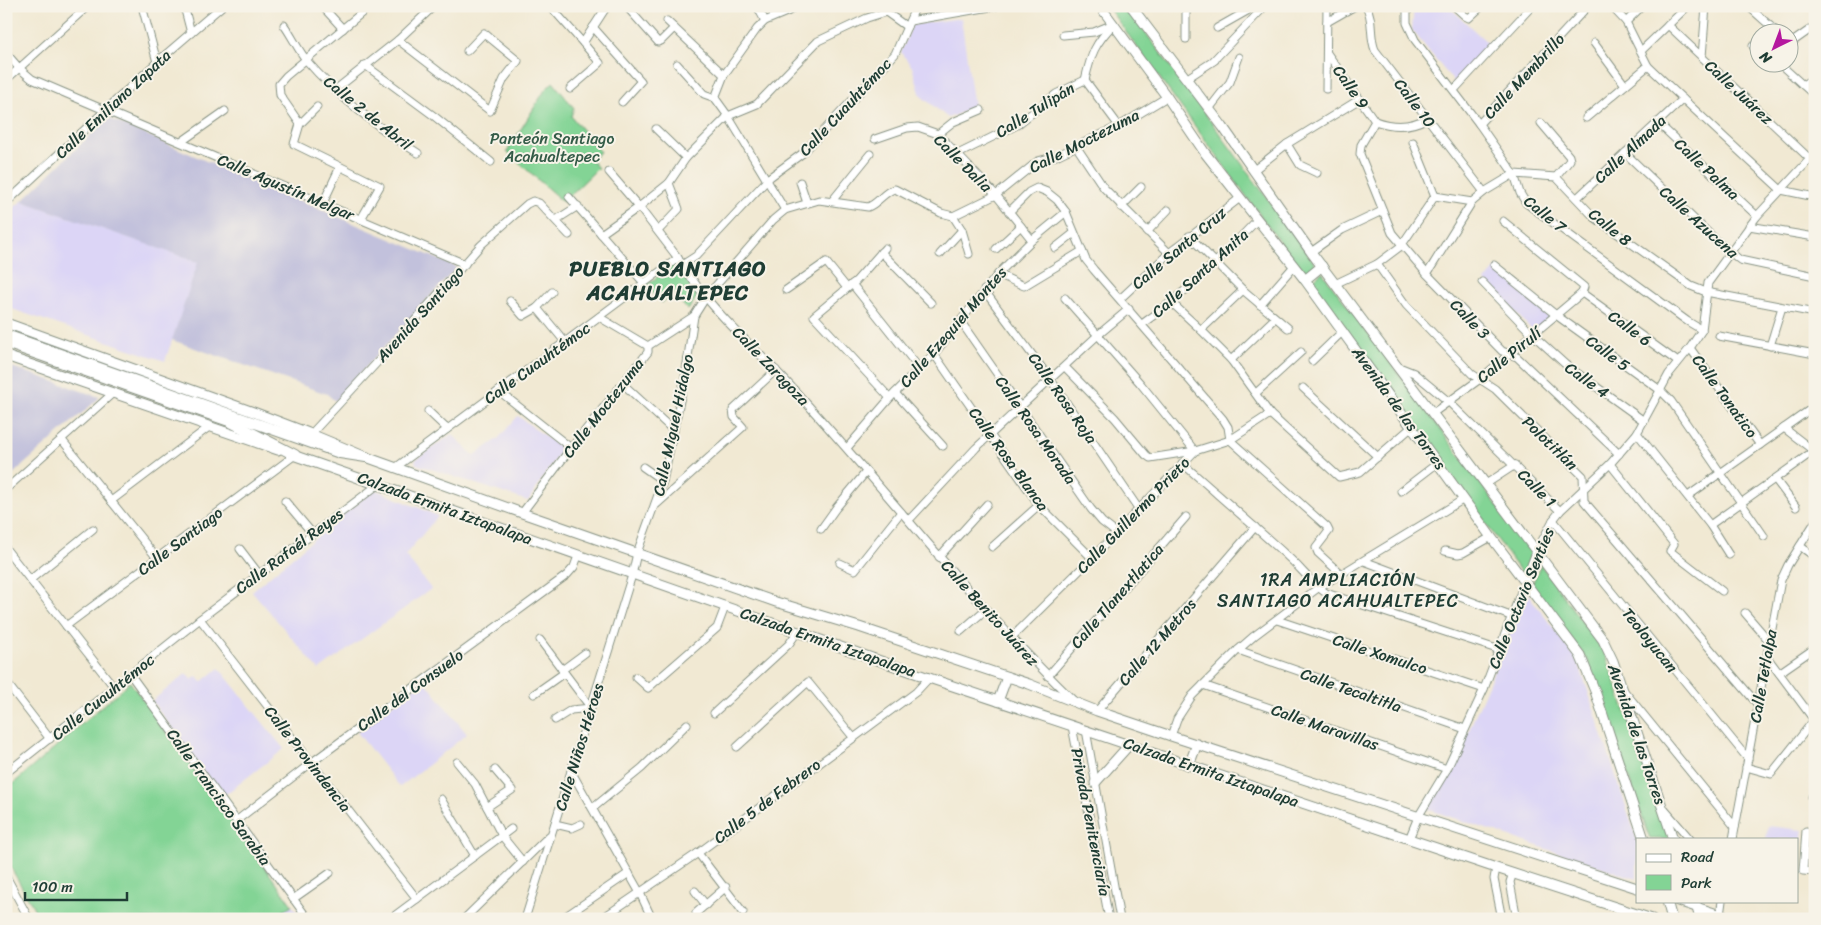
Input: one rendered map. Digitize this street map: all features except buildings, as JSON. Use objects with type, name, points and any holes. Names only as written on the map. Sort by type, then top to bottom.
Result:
[{"type":"highway","points":[[6,335],[340,453],[366,457]]},
{"type":"highway","points":[[6,343],[230,422],[295,455]]},
{"type":"main road","name":"Avenida de las Torres","points":[[1100,6],[1167,97],[1205,153],[1305,280],[1439,462],[1491,537],[1570,640],[1583,662],[1595,692],[1644,838]]},
{"type":"main road","name":"Avenida de las Torres","points":[[1131,6],[1254,170],[1311,252],[1603,640],[1623,690],[1672,838]]},
{"type":"main road","points":[[1305,280],[1322,266]]},
{"type":"main road","name":"Calzada Ermita Iztapalapa","points":[[6,323],[311,434],[395,468],[776,602],[859,627],[1007,677],[1097,711],[1171,736],[1636,888]]},
{"type":"main road","name":"Calzada Ermita Iztapalapa","points":[[6,356],[379,484],[578,556],[929,678],[1652,919]]},
{"type":"main road","points":[[998,701],[1007,677]]},
{"type":"main road","points":[[1095,782],[1130,744]]},
{"type":"main road","points":[[1190,765],[1197,744]]},
{"type":"main road","points":[[1667,902],[1672,919]]},
{"type":"main road","points":[[1696,904],[1732,919]]},
{"type":"main road","points":[[1696,904],[1700,919]]},
{"type":"street","points":[[6,80],[88,6]]},
{"type":"street","points":[[142,6],[157,62]]},
{"type":"street","points":[[184,6],[191,33]]},
{"type":"street","points":[[322,6],[343,29]]},
{"type":"street","points":[[300,124],[280,96],[279,84],[286,76],[370,6]]},
{"type":"street","points":[[550,6],[600,63],[570,89]]},
{"type":"street","points":[[582,43],[606,6]]},
{"type":"street","points":[[626,6],[658,42],[674,28]]},
{"type":"street","points":[[757,6],[764,21]]},
{"type":"street","points":[[715,98],[724,75],[764,21],[789,11],[794,6]]},
{"type":"street","name":"Calle Cuauhtémoc","points":[[395,468],[644,283],[680,262],[696,256],[766,180],[804,153],[895,54],[916,6]]},
{"type":"street","points":[[601,234],[669,183],[686,158],[728,116],[757,104],[818,41],[868,18],[886,12],[909,24],[996,6]]},
{"type":"street","points":[[1186,6],[1186,39]]},
{"type":"street","points":[[1217,28],[1251,6]]},
{"type":"street","points":[[1213,61],[1265,6]]},
{"type":"street","points":[[1326,89],[1327,6]]},
{"type":"street","points":[[1327,22],[1354,6]]},
{"type":"street","name":"Calle 10","points":[[1366,6],[1371,20],[1372,44],[1375,50],[1484,192]]},
{"type":"street","name":"Calle 7","points":[[1407,6],[1407,23],[1410,32],[1514,174],[1520,193],[1526,202],[1687,321],[1702,330]]},
{"type":"street","points":[[1454,6],[1469,18],[1481,6]]},
{"type":"street","points":[[1454,90],[1532,6]]},
{"type":"street","name":"Calle Membrillo","points":[[1479,124],[1588,6]]},
{"type":"street","points":[[1611,6],[1626,22],[1648,66],[1683,99],[1781,190],[1815,197]]},
{"type":"street","points":[[1626,22],[1642,6]]},
{"type":"street","points":[[1641,51],[1688,6]]},
{"type":"street","points":[[1702,57],[1706,6]]},
{"type":"street","points":[[1748,6],[1766,22]]},
{"type":"street","points":[[1810,6],[1815,10]]},
{"type":"street","name":"Calle Emiliano Zapata","points":[[6,203],[157,62],[220,7]]},
{"type":"street","points":[[335,90],[398,40],[429,8]]},
{"type":"street","points":[[667,21],[724,75]]},
{"type":"street","name":"Calle 2 de Abril","points":[[284,24],[306,60],[335,90],[399,142],[418,153]]},
{"type":"street","points":[[1063,35],[1094,32],[1114,24]]},
{"type":"street","points":[[1114,24],[1100,38],[1093,50],[1085,80],[1119,126]]},
{"type":"street","name":"Calle Juárez","points":[[1668,25],[1812,159]]},
{"type":"street","points":[[1798,38],[1815,26]]},
{"type":"street","points":[[593,27],[641,81],[622,102]]},
{"type":"street","points":[[398,40],[490,111],[504,79],[518,60],[484,33],[467,51]]},
{"type":"street","points":[[1594,43],[1625,85]]},
{"type":"street","name":"Calle Agustín Melgar","points":[[6,53],[18,68],[32,79],[465,264]]},
{"type":"street","points":[[1186,79],[1224,53]]},
{"type":"street","name":"Calle 9","points":[[1327,53],[1375,121]]},
{"type":"street","points":[[1209,109],[1230,82],[1239,57]]},
{"type":"street","points":[[677,64],[704,94],[715,98],[785,210]]},
{"type":"street","points":[[365,65],[434,116],[491,162]]},
{"type":"street","points":[[1586,118],[1648,66]]},
{"type":"street","points":[[1791,72],[1815,96]]},
{"type":"street","points":[[1803,85],[1815,77]]},
{"type":"street","name":"Calle Tulipán","points":[[958,154],[1017,125],[1056,94],[1085,80]]},
{"type":"street","name":"Calle Moctezuma","points":[[953,216],[996,195],[1038,161],[1056,156],[1119,126],[1167,97]]},
{"type":"street","points":[[1254,170],[1287,144],[1360,99]]},
{"type":"street","name":"Calle Almada","points":[[1577,198],[1683,99]]},
{"type":"street","points":[[317,107],[300,124],[294,144],[380,186],[361,219]]},
{"type":"street","points":[[938,134],[953,122],[980,110]]},
{"type":"street","points":[[181,142],[225,111]]},
{"type":"street","points":[[1375,121],[1387,125],[1402,126],[1418,123],[1426,118]]},
{"type":"street","name":"Calle 3","points":[[1375,121],[1362,144],[1360,154],[1392,233],[1427,274],[1502,352],[1517,357],[1619,454]]},
{"type":"street","name":"Calle Palma","points":[[1657,122],[1757,216]]},
{"type":"street","points":[[1427,274],[1472,202],[1484,192],[1514,174],[1556,177],[1570,160],[1569,156],[1541,123]]},
{"type":"street","name":"Calle Dalia","points":[[875,139],[907,128],[918,127],[938,134],[996,195],[1032,240]]},
{"type":"street","points":[[656,129],[686,158]]},
{"type":"street","points":[[1413,142],[1435,196]]},
{"type":"street","points":[[1287,144],[1300,165],[1317,173]]},
{"type":"street","points":[[1076,146],[1104,188],[1169,253]]},
{"type":"street","name":"Calle Azucena","points":[[1625,152],[1730,253],[1740,260],[1815,276]]},
{"type":"street","points":[[832,201],[870,154]]},
{"type":"street","name":"Calle Octavio Senties","points":[[1409,839],[1418,817],[1446,769],[1484,689],[1513,617],[1536,552],[1553,520],[1584,487],[1610,464],[1637,432],[1669,374],[1702,330],[1708,283],[1757,216],[1812,159]]},
{"type":"street","points":[[323,202],[340,167]]},
{"type":"street","name":"Calle Zaragoza","points":[[608,172],[658,231],[706,297],[776,370],[909,520]]},
{"type":"street","name":"Calle 8","points":[[1556,177],[1594,217],[1691,286],[1706,292],[1815,313]]},
{"type":"street","points":[[800,182],[807,202]]},
{"type":"street","points":[[658,231],[679,209],[669,183]]},
{"type":"street","points":[[1121,207],[1141,187]]},
{"type":"street","points":[[1009,212],[1029,192],[1037,188],[1057,200],[1066,212],[1082,251],[1094,270],[1223,419],[1228,427],[1230,440],[1327,527],[1329,531],[1316,548],[1318,553],[1341,574]]},
{"type":"street","points":[[706,297],[773,220],[785,210],[819,200],[868,207],[874,205],[889,190],[895,189],[935,210],[953,216],[962,230],[969,254]]},
{"type":"street","points":[[1435,196],[1472,202]]},
{"type":"street","points":[[1335,284],[1377,264],[1402,246],[1435,196]]},
{"type":"street","points":[[569,197],[644,283]]},
{"type":"street","name":"Calle Santa Cruz","points":[[1120,299],[1189,236],[1240,198]]},
{"type":"street","name":"Avenida Santiago","points":[[311,434],[500,226],[533,201],[539,203],[556,220]]},
{"type":"street","points":[[569,235],[556,220],[578,206]]},
{"type":"street","points":[[1147,232],[1168,210]]},
{"type":"street","points":[[1311,252],[1342,230],[1382,211]]},
{"type":"street","name":"Calle Ezequiel Montes","points":[[847,448],[893,396],[934,354],[998,274],[1032,240],[1066,212]]},
{"type":"street","name":"Calle Santa Anita","points":[[1142,324],[1172,303],[1216,263],[1257,220]]},
{"type":"street","name":"Calle 6","points":[[1503,221],[1584,287],[1582,293],[1678,362]]},
{"type":"street","points":[[996,250],[1021,226]]},
{"type":"street","points":[[1749,226],[1815,237]]},
{"type":"street","points":[[940,254],[962,230]]},
{"type":"street","points":[[1055,248],[1074,233]]},
{"type":"street","points":[[1189,236],[1243,290],[1288,328]]},
{"type":"street","points":[[930,302],[883,250],[849,286],[814,316],[943,446]]},
{"type":"street","points":[[998,274],[1024,286],[1082,251]]},
{"type":"street","points":[[786,290],[826,262],[920,368]]},
{"type":"street","name":"Polotitlán","points":[[1377,264],[1406,305],[1472,374],[1495,389],[1583,476],[1584,501],[1759,706]]},
{"type":"street","name":"Calle 5","points":[[1494,265],[1556,315],[1660,390],[1671,401],[1764,536]]},
{"type":"street","points":[[1260,305],[1294,266]]},
{"type":"street","name":"Calle 4","points":[[1482,282],[1533,335],[1566,365],[1644,421]]},
{"type":"street","name":"Calle Rosa Roja","points":[[984,290],[1051,380],[1138,508]]},
{"type":"street","points":[[1202,330],[1243,290]]},
{"type":"street","points":[[510,301],[523,316],[537,308],[552,292]]},
{"type":"street","name":"Calle Pirulí","points":[[1433,413],[1480,379],[1582,293]]},
{"type":"street","name":"Calle Miguel Hidalgo","points":[[632,575],[637,553],[663,481],[685,377],[694,316],[706,297]]},
{"type":"street","points":[[1064,298],[1140,383],[1195,451]]},
{"type":"street","points":[[1172,303],[1231,360],[1256,392],[1270,414],[1339,477],[1360,472],[1412,426]]},
{"type":"street","points":[[1770,346],[1782,307]]},
{"type":"street","points":[[537,308],[565,342]]},
{"type":"street","name":"Calle Santa Cruz","points":[[909,520],[990,434],[1129,309]]},
{"type":"street","name":"Calle Moctezuma","points":[[522,513],[648,352],[648,346],[694,316]]},
{"type":"street","points":[[600,317],[648,346]]},
{"type":"street","points":[[1231,360],[1275,318]]},
{"type":"street","name":"Calle Rosa Morada","points":[[961,322],[1091,509],[1102,522],[1115,532]]},
{"type":"street","points":[[1312,361],[1343,331]]},
{"type":"street","points":[[1719,336],[1815,354]]},
{"type":"street","name":"Calle Tonatico","points":[[1690,348],[1760,445]]},
{"type":"street","points":[[1256,392],[1300,352]]},
{"type":"street","name":"Calle Rosa Blanca","points":[[934,354],[1038,505],[1092,558]]},
{"type":"street","points":[[1065,367],[1115,418],[1150,458],[1195,451]]},
{"type":"street","name":"Calle 1","points":[[1399,367],[1414,373],[1449,402],[1560,511]]},
{"type":"street","points":[[655,505],[743,427],[734,417],[733,410],[776,370]]},
{"type":"street","points":[[623,384],[674,431]]},
{"type":"street","points":[[1303,388],[1378,457]]},
{"type":"street","points":[[499,391],[571,448]]},
{"type":"street","points":[[6,489],[113,393]]},
{"type":"street","points":[[1688,496],[1815,406]]},
{"type":"street","points":[[428,411],[447,429]]},
{"type":"street","name":"Calle Guillermo Prieto","points":[[1011,638],[1092,558],[1138,508],[1195,451],[1230,440],[1270,414]]},
{"type":"street","points":[[111,501],[209,427]]},
{"type":"street","points":[[1710,525],[1814,451],[1784,428]]},
{"type":"street","points":[[1637,432],[1710,525],[1729,555]]},
{"type":"street","points":[[62,440],[157,558]]},
{"type":"street","name":"Calle Santiago","points":[[66,626],[295,455]]},
{"type":"street","points":[[1401,491],[1439,462]]},
{"type":"street","points":[[1182,463],[1290,558],[1318,588],[1326,593],[1500,650]]},
{"type":"street","points":[[1610,464],[1674,544],[1670,551],[1722,591]]},
{"type":"street","points":[[1486,484],[1515,466]]},
{"type":"street","points":[[643,467],[663,481]]},
{"type":"street","points":[[822,529],[836,508],[866,472]]},
{"type":"street","points":[[1775,479],[1796,507]]},
{"type":"street","name":"Calle Rafaél Reyes","points":[[200,619],[379,484]]},
{"type":"street","points":[[1171,736],[1180,713],[1203,684],[1238,650],[1318,588],[1464,499]]},
{"type":"street","points":[[285,501],[312,533]]},
{"type":"street","points":[[939,557],[987,504]]},
{"type":"street","points":[[992,547],[1038,505]]},
{"type":"street","points":[[840,563],[855,570],[901,512]]},
{"type":"street","name":"Calle Tlanextlatica","points":[[1048,676],[1186,517]]},
{"type":"street","name":"Calle Benito Juárez","points":[[909,520],[985,610],[1075,702]]},
{"type":"street","name":"Teoloyucan","points":[[1553,520],[1748,759]]},
{"type":"street","name":"Calle Tetlalpa","points":[[1733,838],[1781,580],[1815,522]]},
{"type":"street","name":"Calle 12 Metros","points":[[1097,711],[1255,527]]},
{"type":"street","points":[[30,580],[93,529]]},
{"type":"street","points":[[1445,551],[1458,554],[1491,537]]},
{"type":"street","points":[[1800,546],[1815,557]]},
{"type":"street","points":[[240,548],[259,574]]},
{"type":"street","points":[[6,549],[114,687]]},
{"type":"street","name":"Calle del Consuelo","points":[[236,820],[567,576],[574,567],[578,556]]},
{"type":"street","points":[[1364,561],[1513,617]]},
{"type":"street","name":"Calle Niños Héroes","points":[[525,919],[632,575]]},
{"type":"street","points":[[636,677],[648,688],[717,628],[725,606]]},
{"type":"street","points":[[961,631],[985,610]]},
{"type":"street","points":[[1745,613],[1770,642]]},
{"type":"street","name":"Calle Cuauhtémoc","points":[[6,773],[200,619]]},
{"type":"street","name":"Calle Provindencia","points":[[200,619],[417,898]]},
{"type":"street","name":"Calle Xomulco","points":[[1277,620],[1484,689]]},
{"type":"street","points":[[714,713],[789,644],[798,631]]},
{"type":"street","points":[[540,640],[591,708]]},
{"type":"street","name":"Calle Tecaltitla","points":[[1238,650],[1465,729]]},
{"type":"street","points":[[1780,673],[1814,650]]},
{"type":"street","points":[[534,694],[585,653]]},
{"type":"street","points":[[1746,767],[1772,774],[1814,720],[1767,657]]},
{"type":"street","name":"Calle Francisco Sarabia","points":[[130,674],[308,919]]},
{"type":"street","name":"Calle 5 de Febrero","points":[[601,919],[698,853],[916,692],[929,678]]},
{"type":"street","points":[[6,682],[50,739]]},
{"type":"street","points":[[737,747],[808,682],[853,738]]},
{"type":"street","name":"Calle Maravillas","points":[[1203,684],[1446,769]]},
{"type":"street","points":[[1623,690],[1735,827]]},
{"type":"street","points":[[555,720],[571,710],[591,708]]},
{"type":"street","points":[[593,808],[642,768],[688,724]]},
{"type":"street","name":"Privada Penitenciaría","points":[[1072,726],[1109,919]]},
{"type":"street","name":"Privada Penitenciaría","points":[[1086,730],[1120,919]]},
{"type":"street","points":[[457,762],[475,784],[502,836],[523,862]]},
{"type":"street","points":[[487,808],[512,790],[495,770]]},
{"type":"street","points":[[571,771],[640,893],[652,919]]},
{"type":"street","points":[[1084,786],[1095,782]]},
{"type":"street","points":[[442,799],[475,856]]},
{"type":"street","points":[[1660,805],[1689,838]]},
{"type":"street","points":[[555,824],[572,828],[581,824]]},
{"type":"street","points":[[390,919],[511,829]]},
{"type":"street","points":[[1815,832],[1806,831],[1803,871],[1815,872]]},
{"type":"street","points":[[465,918],[551,834]]},
{"type":"street","points":[[698,853],[726,887],[743,912]]},
{"type":"street","points":[[1496,868],[1494,878],[1502,919]]},
{"type":"street","points":[[293,899],[330,873]]},
{"type":"street","points":[[563,918],[629,873]]},
{"type":"street","points":[[1513,873],[1510,882],[1517,919]]},
{"type":"street","points":[[6,876],[29,919]]},
{"type":"street","points":[[696,914],[726,887]]},
{"type":"street","points":[[695,891],[706,905]]},
{"type":"street","points":[[1720,915],[1722,902]]},
{"type":"shaded area","points":[[1414,6],[1448,6],[1491,46],[1454,82],[1412,30]]},
{"type":"shaded area","points":[[961,18],[974,107],[948,118],[921,96],[912,67],[901,52],[912,25]]},
{"type":"shaded area","points":[[108,118],[457,267],[335,401],[327,394],[172,340],[198,262],[22,201]]},
{"type":"shaded area","points":[[22,201],[199,262],[165,361],[6,307],[6,214]]},
{"type":"shaded area","points":[[1496,268],[1553,314],[1534,332],[1485,281]]},
{"type":"shaded area","points":[[6,365],[99,397],[6,480]]},
{"type":"shaded area","points":[[518,416],[562,449],[528,501],[416,464],[415,460],[452,434],[474,456],[498,439]]},
{"type":"shaded area","points":[[374,489],[438,516],[405,555],[431,589],[319,670],[252,591]]},
{"type":"shaded area","points":[[1527,593],[1578,661],[1636,838],[1636,879],[1427,809],[1461,749]]},
{"type":"shaded area","points":[[219,668],[284,749],[222,797],[152,701],[187,673],[192,680],[197,676],[202,682]]},
{"type":"shaded area","points":[[424,680],[467,734],[400,787],[357,732]]},
{"type":"shaded area","points":[[1768,826],[1803,830],[1798,867],[1798,838],[1766,838]]},
{"type":"shaded area","points":[[292,905],[302,919],[273,919]]},
{"type":"green space","points":[[1107,6],[1126,6],[1317,266],[1304,275]]},
{"type":"green space","name":"Panteón Santiago Acahualtepec","points":[[553,82],[574,108],[571,116],[600,152],[591,160],[598,168],[563,202],[507,152],[545,90]]},
{"type":"green space","points":[[672,265],[699,294],[688,310],[672,293],[662,303],[646,286]]},
{"type":"green space","points":[[1322,272],[1532,552],[1523,575],[1311,281]]},
{"type":"green space","points":[[1541,565],[1606,655],[1669,838],[1650,838],[1588,661],[1532,584]]},
{"type":"green space","points":[[130,682],[292,905],[273,919],[40,919],[6,859],[6,790]]},
{"type":"district","name":"PUEBLO SANTIAGO ACAHUALTEPEC","points":[[668,281]]},
{"type":"district","name":"1RA AMPLIACIÓN SANTIAGO ACAHUALTEPEC","points":[[1338,590]]}]
